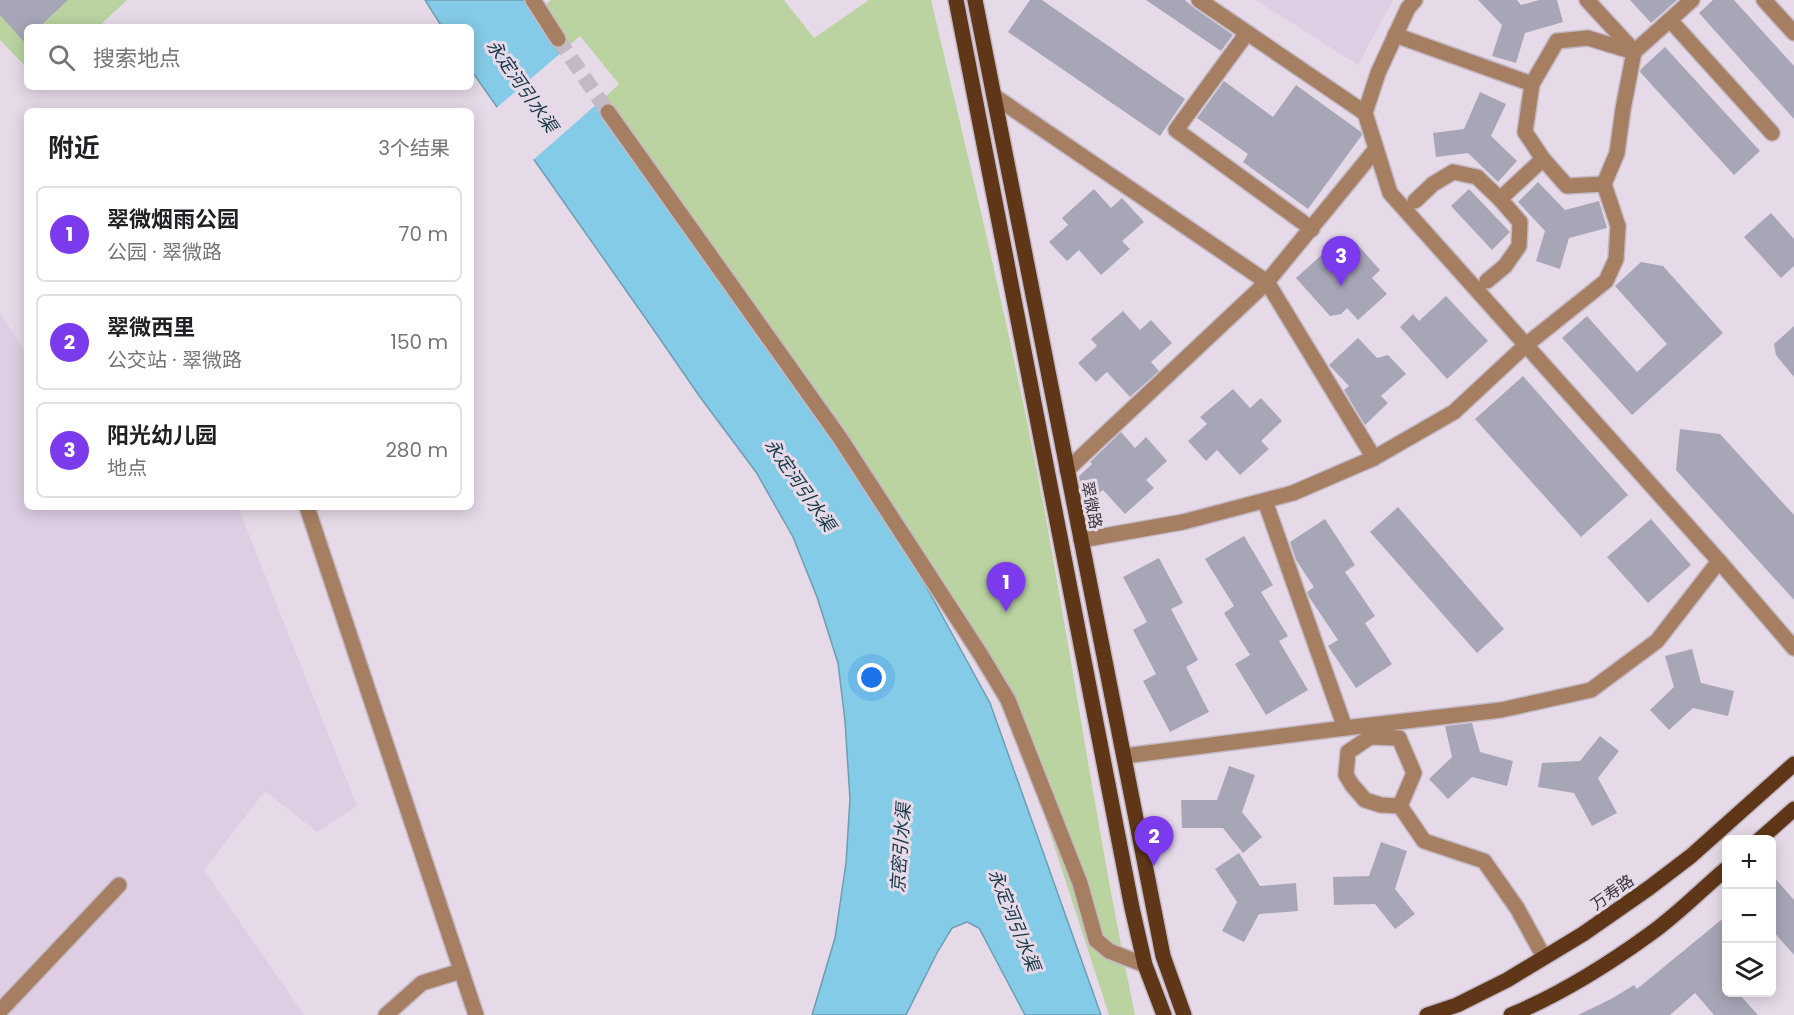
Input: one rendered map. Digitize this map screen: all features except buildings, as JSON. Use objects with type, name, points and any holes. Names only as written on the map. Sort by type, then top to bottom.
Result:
[{"type":"main road","points":[[956,0],[1132,908],[1144,965],[1164,1015]]},
{"type":"main road","name":"翠微路","points":[[975,0],[1163,956],[1184,1015]]},
{"type":"main road","name":"万寿路","points":[[1427,1015],[1458,1005],[1507,980],[1583,934],[1691,856],[1794,764]]},
{"type":"main road","points":[[1765,835],[1794,809]]},
{"type":"main road","points":[[1511,1015],[1543,1002],[1595,972],[1651,933],[1722,871]]},
{"type":"street","points":[[533,0],[558,39]]},
{"type":"street","points":[[1199,0],[1365,113]]},
{"type":"street","points":[[1415,0],[1408,8],[1377,74],[1365,113],[1390,193],[1794,648]]},
{"type":"street","points":[[1587,0],[1634,52]]},
{"type":"street","points":[[1081,540],[1183,522],[1265,501],[1293,493],[1374,458],[1454,412],[1526,345],[1606,280],[1616,259],[1618,226],[1604,184],[1617,153],[1634,52],[1692,0]]},
{"type":"street","points":[[1764,0],[1794,33]]},
{"type":"street","points":[[1670,20],[1772,133]]},
{"type":"street","points":[[1247,33],[1176,130],[1312,229]]},
{"type":"street","points":[[1395,35],[1532,84]]},
{"type":"street","points":[[1604,184],[1567,186],[1543,159],[1525,132],[1532,84],[1557,41],[1588,38],[1634,52]]},
{"type":"street","points":[[994,96],[1267,282],[1374,458]]},
{"type":"street","points":[[608,112],[840,438],[1008,700],[1080,883],[1096,940],[1109,951],[1144,965]]},
{"type":"street","points":[[1067,471],[1267,282],[1376,149]]},
{"type":"street","points":[[1500,199],[1543,159]]},
{"type":"street","points":[[1415,201],[1434,184],[1453,172],[1477,177],[1500,199],[1520,222],[1519,246],[1505,266],[1487,281]]},
{"type":"street","points":[[1265,501],[1345,728]]},
{"type":"street","points":[[308,510],[476,1015]]},
{"type":"street","points":[[1124,756],[1501,710],[1591,690],[1657,641],[1719,561]]},
{"type":"street","points":[[1370,737],[1399,738],[1414,772],[1400,806],[1381,805],[1365,800],[1346,775],[1348,752],[1370,737]]},
{"type":"street","points":[[1400,806],[1424,841],[1484,861],[1517,908],[1544,957]]},
{"type":"street","points":[[0,1011],[119,885]]},
{"type":"street","points":[[386,1015],[422,983],[461,971]]},
{"type":"shaded area","points":[[1256,0],[1393,0],[1358,65]]},
{"type":"shaded area","points":[[0,312],[24,350],[24,510],[239,510],[357,806],[317,832],[265,791],[204,870],[304,1015],[0,1015]]},
{"type":"green space","points":[[0,0],[127,0],[101,24],[24,24],[24,65],[0,40]]},
{"type":"green space","points":[[551,0],[784,0],[814,38],[869,0],[931,0],[1032,444],[1110,889],[1135,1015],[1109,1015],[1013,719],[837,425],[603,99],[619,84],[580,36],[567,47],[544,6]]},
{"type":"water","points":[[425,0],[525,0],[558,51],[883,508],[990,703],[1101,1015],[1025,1015],[979,928],[967,922],[952,928],[906,1015],[812,1015],[835,938],[846,863],[850,799],[845,721],[838,663],[817,597],[793,537],[756,472],[700,397],[474,74],[474,24],[440,24]]},
{"type":"pier","points":[[562,52],[598,103],[532,161],[494,110]]},
{"type":"tunnel","points":[[558,39],[608,112]]},
{"type":"place","name":"阳光幼儿园","points":[[1341,286]]},
{"type":"place","name":"翠微烟雨公园","points":[[1006,612]]},
{"type":"place","name":"翠微西里","points":[[1154,866]]},
{"type":"water label","name":"永定河引水渠","points":[[522,86]]},
{"type":"water label","name":"永定河引水渠","points":[[800,485]]},
{"type":"water label","name":"京密引水渠","points":[[901,848]]},
{"type":"water label","name":"永定河引水渠","points":[[1014,920]]}]
